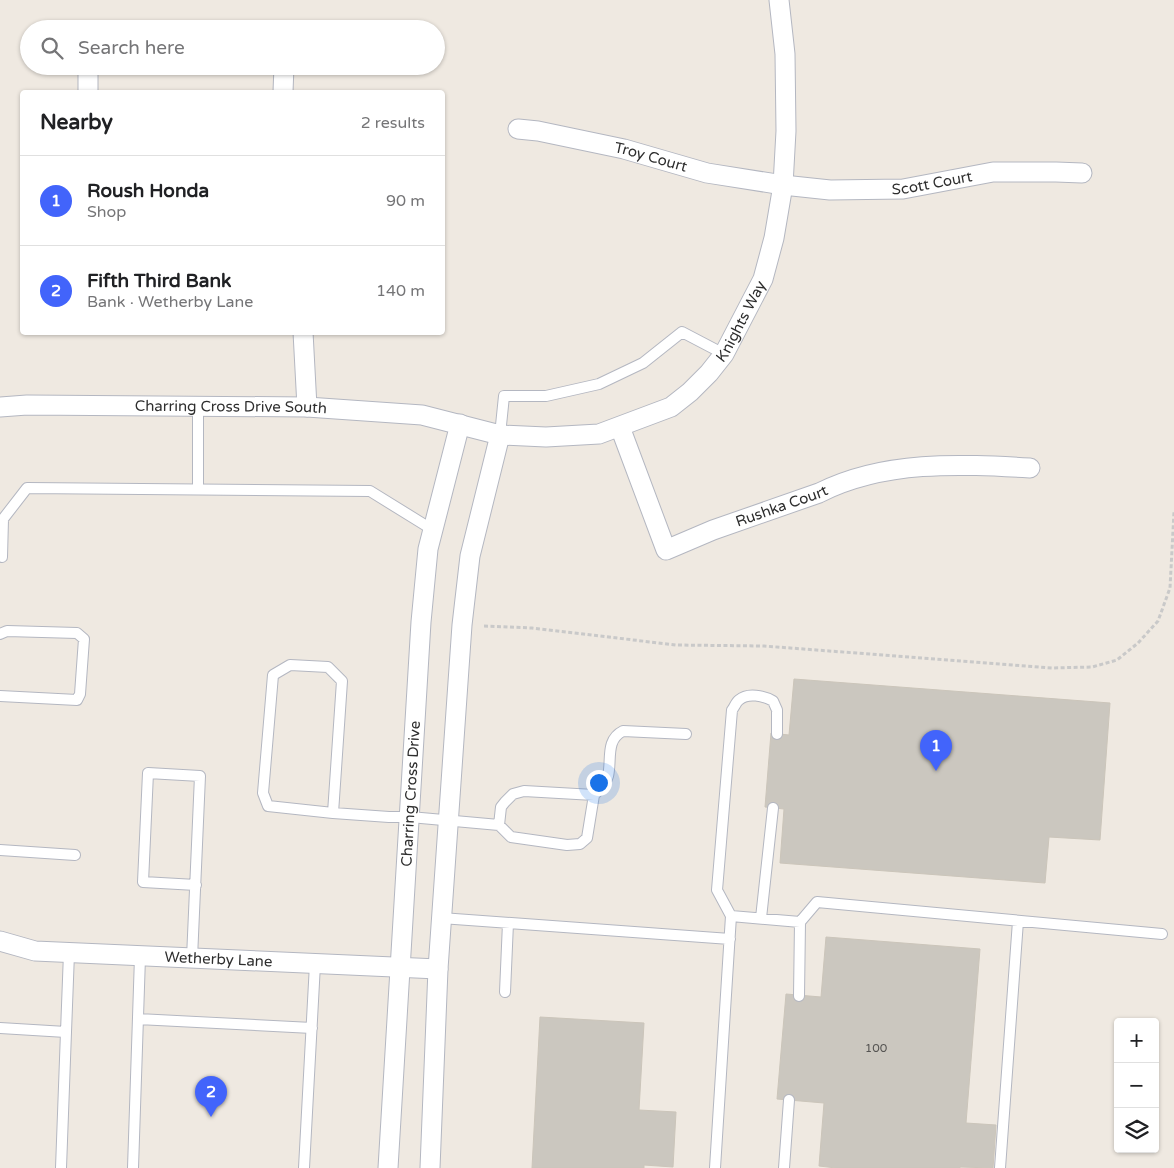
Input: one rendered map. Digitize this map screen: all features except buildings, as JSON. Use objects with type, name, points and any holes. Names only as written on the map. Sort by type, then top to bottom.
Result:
[{"type":"street","name":"Knights Way","points":[[460,424],[500,435],[546,437],[599,434],[670,407],[690,392],[724,354],[763,279],[774,238],[784,185],[786,131],[785,54],[779,0]]},
{"type":"street","points":[[88,75],[88,90]]},
{"type":"street","points":[[283,90],[284,75]]},
{"type":"street","name":"Troy Court","points":[[518,129],[538,131],[624,149],[707,172],[784,185]]},
{"type":"street","name":"Scott Court","points":[[784,185],[830,190],[903,189],[993,172],[1082,173]]},
{"type":"street","points":[[303,335],[307,407]]},
{"type":"street","name":"Charring Cross Drive South","points":[[0,407],[27,405],[307,407],[422,415],[460,424]]},
{"type":"street","name":"Charring Cross Drive","points":[[388,1168],[421,622],[428,549],[460,424]]},
{"type":"street","name":"Rushka Court","points":[[620,426],[666,550],[713,530],[874,472],[956,464],[1030,468]]},
{"type":"street","points":[[430,1168],[441,918],[462,625],[470,556],[500,435]]},
{"type":"street","name":"Wetherby Lane","points":[[0,941],[35,951],[438,969]]},
{"type":"lane","points":[[500,435],[504,396],[546,396],[599,384],[643,363],[682,332],[724,354]]},
{"type":"lane","points":[[198,406],[198,489]]},
{"type":"lane","points":[[2,557],[3,519],[27,488],[370,491],[433,530]]},
{"type":"lane","points":[[0,634],[7,631],[77,633],[84,639],[80,694],[77,700],[0,696]]},
{"type":"lane","points":[[332,813],[342,681],[328,667],[290,665],[273,675],[262,794],[268,806],[332,813],[410,817],[499,825],[511,837],[567,845],[580,844],[587,838],[594,795],[608,776],[612,741],[617,734],[623,731],[686,734]]},
{"type":"lane","points":[[715,1168],[731,916],[717,890],[732,710],[739,700],[752,696],[765,696],[773,701],[776,710],[777,734]]},
{"type":"lane","points":[[192,958],[196,885],[200,776],[148,773],[143,882],[196,885]]},
{"type":"lane","points":[[499,825],[501,807],[513,794],[524,791],[594,795]]},
{"type":"lane","points":[[761,918],[773,808]]},
{"type":"lane","points":[[0,850],[75,855]]},
{"type":"lane","points":[[799,996],[800,922],[817,902],[1162,934]]},
{"type":"lane","points":[[731,916],[800,922]]},
{"type":"lane","points":[[441,918],[730,939]]},
{"type":"lane","points":[[1000,1168],[1018,921]]},
{"type":"lane","points":[[504,992],[508,923]]},
{"type":"lane","points":[[61,1168],[69,953]]},
{"type":"lane","points":[[133,1168],[140,957]]},
{"type":"lane","points":[[304,1168],[315,964]]},
{"type":"lane","points":[[138,1019],[312,1028]]},
{"type":"lane","points":[[0,1028],[66,1032]]},
{"type":"lane","points":[[784,1168],[789,1100]]},
{"type":"path","points":[[462,625],[532,628],[676,645],[764,646],[1052,668],[1092,667],[1117,660],[1138,644],[1158,621],[1172,588],[1174,512]]},
{"type":"place","name":"Roush Honda","points":[[936,771]]},
{"type":"place","name":"Fifth Third Bank","points":[[211,1117]]}]
